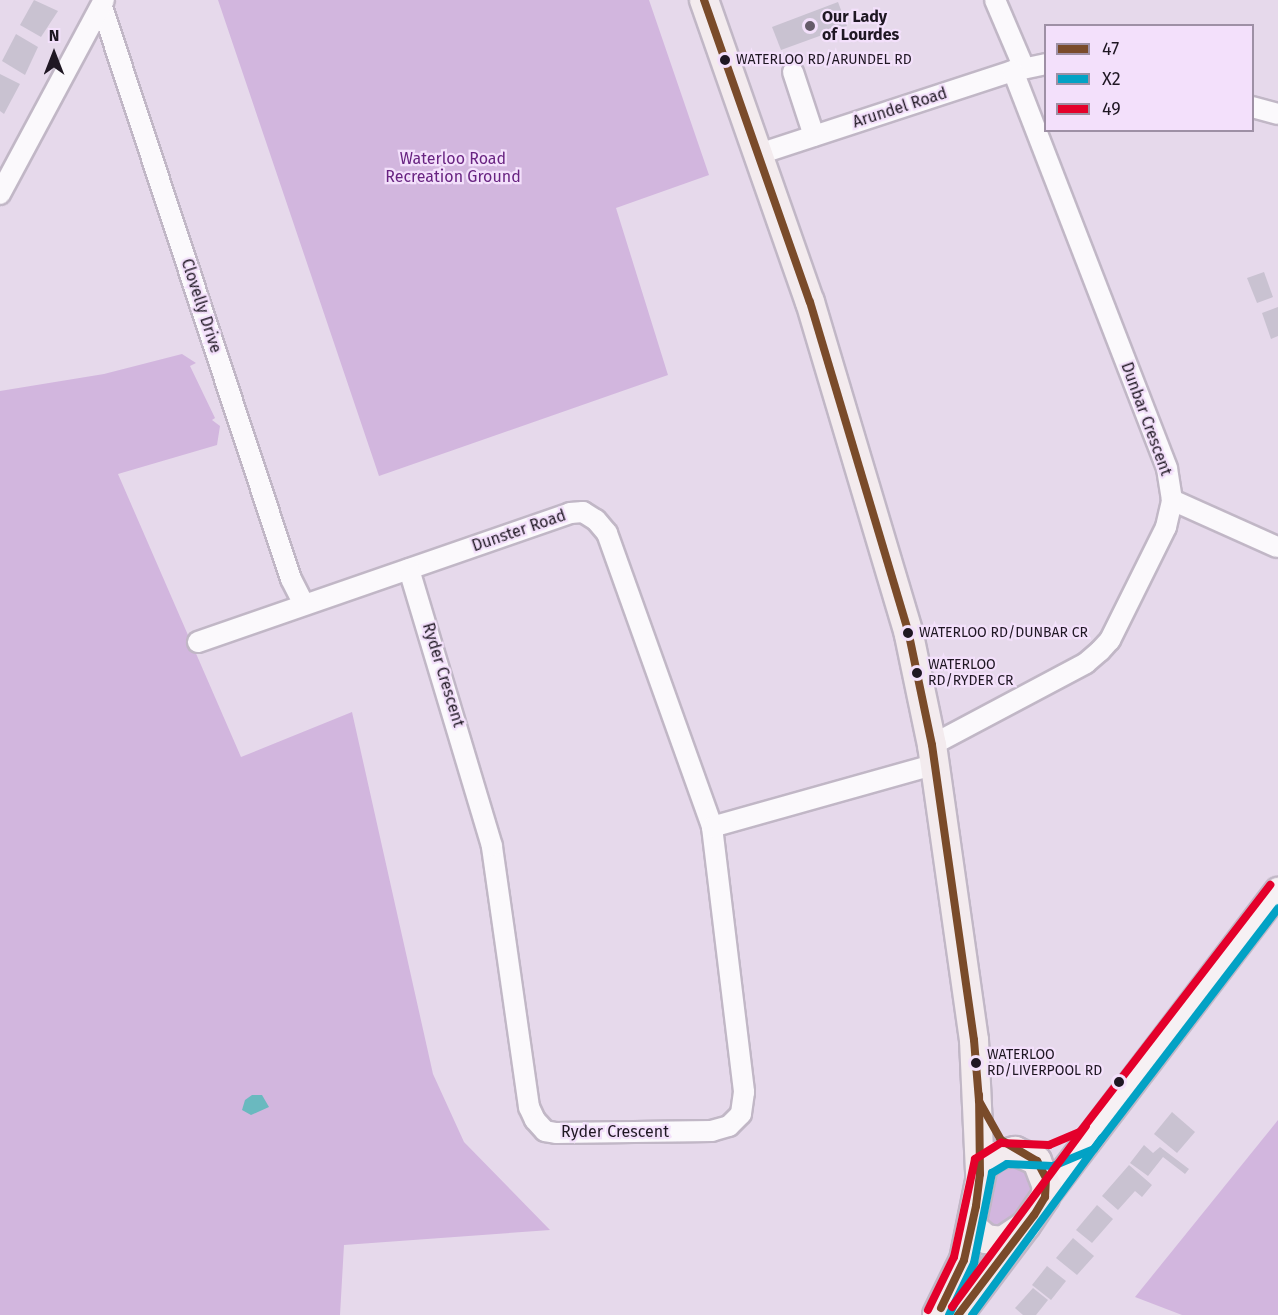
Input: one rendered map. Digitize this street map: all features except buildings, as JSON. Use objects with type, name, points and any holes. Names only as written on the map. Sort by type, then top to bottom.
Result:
[{"type":"highway","points":[[704,0],[756,155],[810,302],[859,454],[909,635],[933,755],[970,1007],[979,1101],[980,1174],[972,1227],[956,1281],[937,1315]]},
{"type":"highway","points":[[958,1315],[1045,1197],[1043,1170],[994,1130],[979,1101]]},
{"type":"highway","points":[[980,1174],[996,1156],[1022,1154]]},
{"type":"highway","points":[[972,1227],[986,1239],[1002,1241],[1026,1225]]},
{"type":"main road","points":[[1045,1197],[1278,891]]},
{"type":"main road","points":[[1022,1154],[1059,1155],[1087,1141]]},
{"type":"street","name":"Dunbar Crescent","points":[[933,755],[1086,663],[1100,651],[1110,640],[1166,527],[1172,500],[1167,468],[1018,69],[995,0]]},
{"type":"street","points":[[0,194],[103,3]]},
{"type":"street","name":"Clovelly Drive","points":[[103,3],[291,579],[303,603]]},
{"type":"street","name":"Arundel Road","points":[[756,155],[1018,69],[1044,64]]},
{"type":"street","points":[[793,72],[814,136]]},
{"type":"street","points":[[1254,108],[1278,114]]},
{"type":"street","points":[[1172,500],[1277,547]]},
{"type":"street","name":"Dunster Road","points":[[198,642],[303,603],[570,513],[583,512],[596,520],[608,533],[712,827]]},
{"type":"street","name":"Ryder Crescent","points":[[409,569],[492,846],[530,1107],[535,1120],[545,1131],[712,1131],[729,1126],[741,1114],[744,1092],[712,827]]},
{"type":"street","points":[[712,827],[933,755]]},
{"type":"green space","name":"Waterloo Road Recreation Ground","points":[[218,0],[649,0],[709,175],[616,208],[668,375],[379,476]]},
{"type":"green space","points":[[182,354],[196,363],[190,366],[215,418],[212,420],[220,426],[217,445],[118,474],[241,757],[352,712],[433,1074],[464,1142],[550,1230],[344,1245],[340,1315],[0,1315],[0,391],[104,374]]},
{"type":"green space","points":[[1278,1120],[1278,1315],[1182,1315],[1135,1297]]},
{"type":"green space","points":[[1007,1164],[1021,1166],[1030,1174],[1030,1198],[999,1231],[984,1228],[986,1178]]},
{"type":"water","points":[[252,1095],[262,1095],[269,1107],[251,1115],[242,1110],[245,1100]]},
{"type":"transit line","name":"47","points":[[704,0],[810,302],[909,635],[932,745],[974,1040],[979,1101],[1001,1140],[1037,1161],[1046,1178],[1045,1197],[1034,1215],[958,1315]]},
{"type":"transit line","name":"49","points":[[928,1310],[954,1257],[975,1159],[1001,1143],[1049,1145],[1080,1132],[1270,885]]},
{"type":"transit line","name":"X2","points":[[949,1315],[974,1263],[992,1173],[1007,1164],[1053,1166],[1094,1149],[1278,908]]},
{"type":"transit line","name":"47","points":[[941,1308],[964,1260],[976,1206],[980,1174],[979,1095]]},
{"type":"transit line","name":"49","points":[[952,1307],[1086,1126]]},
{"type":"transit line","name":"X2","points":[[972,1315],[1102,1138]]},
{"type":"place","name":"Our Lady of Lourdes","points":[[810,26]]},
{"type":"place","name":"WATERLOO RD/ARUNDEL RD","points":[[725,60]]},
{"type":"place","name":"WATERLOO RD/DUNBAR CR","points":[[908,633]]},
{"type":"place","name":"WATERLOO RD/RYDER CR","points":[[917,673]]},
{"type":"place","name":"WATERLOO RD/LIVERPOOL RD","points":[[976,1063]]}]
